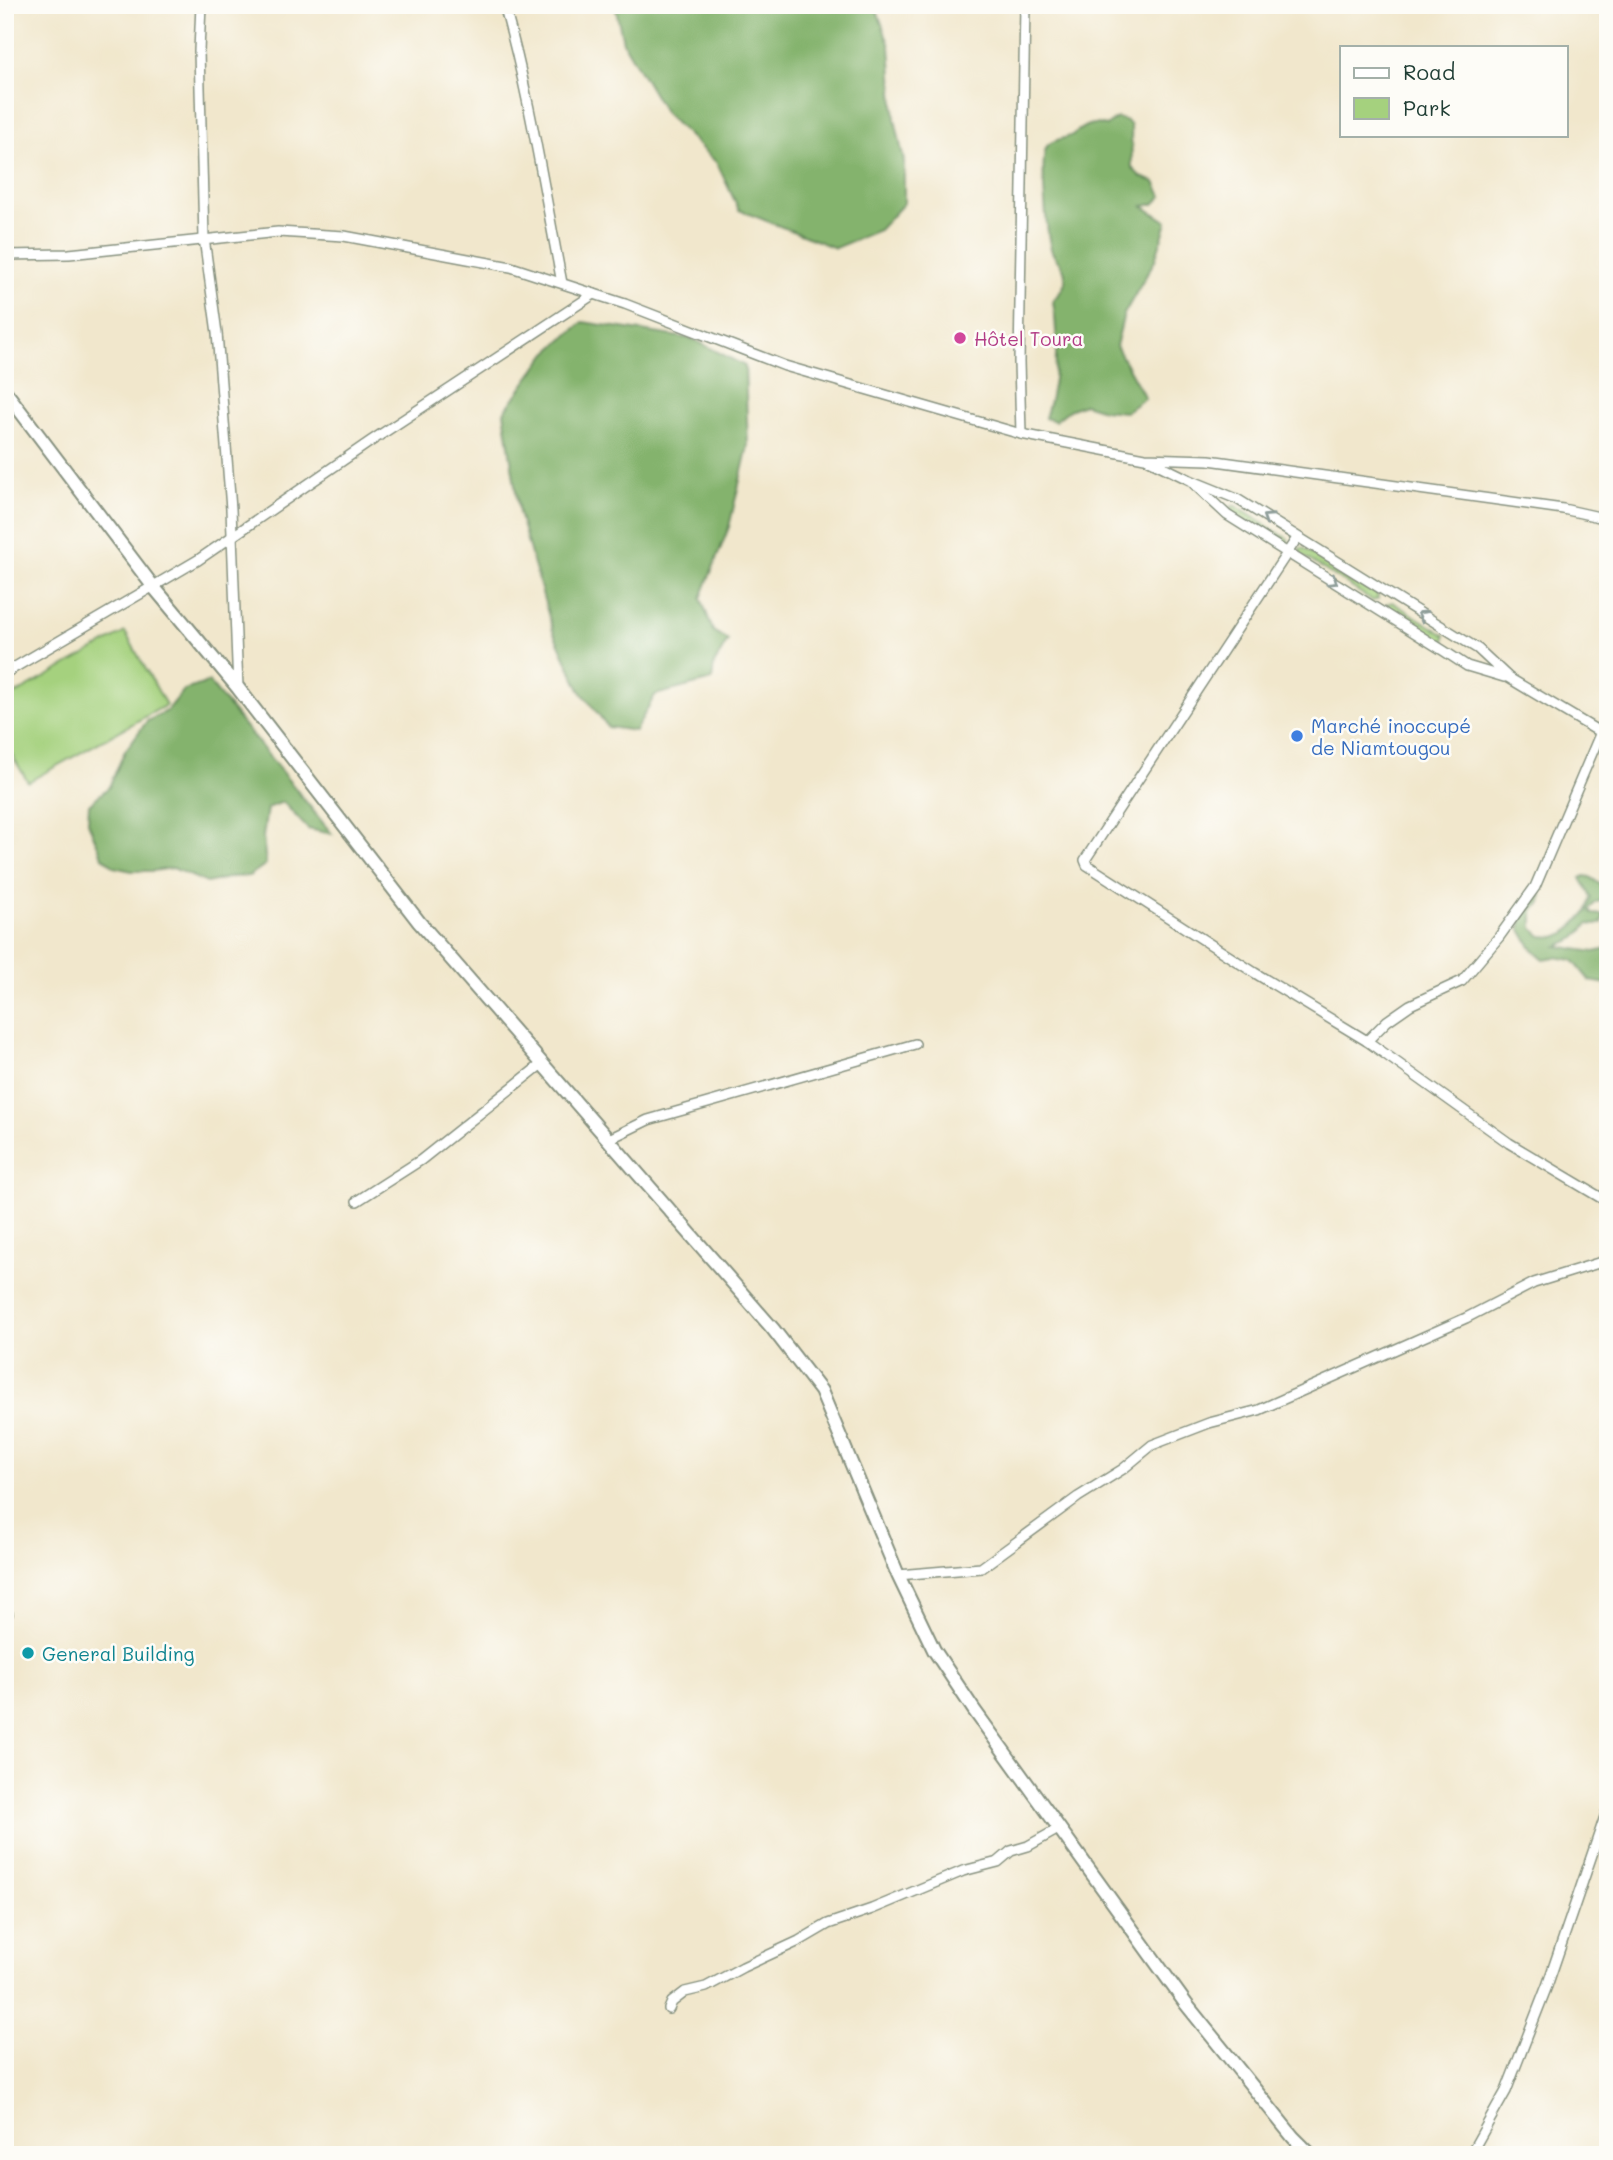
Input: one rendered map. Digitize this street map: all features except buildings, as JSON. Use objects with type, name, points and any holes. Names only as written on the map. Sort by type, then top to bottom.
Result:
[{"type":"main road","points":[[5,391],[152,585],[238,688],[419,922],[773,1329],[821,1391],[898,1575],[934,1650],[974,1710],[1186,2004],[1293,2137],[1311,2155]]},
{"type":"street","points":[[201,5],[199,51],[204,238],[217,333],[232,535],[238,688]]},
{"type":"street","points":[[504,5],[539,150],[562,284]]},
{"type":"street","points":[[1021,434],[1025,5]]},
{"type":"street","points":[[5,255],[69,254],[278,232],[344,236],[511,267],[594,294],[785,366],[1021,434],[1146,458],[1209,460],[1563,509],[1608,519]]},
{"type":"street","points":[[5,673],[198,560],[594,294]]},
{"type":"street","points":[[1146,458],[1237,499],[1387,595],[1478,649],[1509,678],[1604,734],[1535,887],[1499,937],[1462,981],[1410,1005],[1387,1021],[1367,1041]]},
{"type":"street","points":[[1190,480],[1227,515],[1467,666],[1509,678]]},
{"type":"street","points":[[1297,538],[1085,860],[1087,865],[1367,1041],[1509,1143],[1608,1202]]},
{"type":"street","points":[[1379,609],[1387,595]]},
{"type":"street","points":[[1444,651],[1457,636]]},
{"type":"street","points":[[609,1139],[648,1120],[915,1044]]},
{"type":"street","points":[[357,1201],[421,1160],[543,1063]]},
{"type":"street","points":[[898,1575],[981,1568],[1078,1497],[1123,1469],[1152,1445],[1209,1423],[1259,1410],[1466,1318],[1534,1283],[1608,1260]]},
{"type":"street","points":[[1471,2155],[1506,2091],[1547,1986],[1608,1808]]},
{"type":"street","points":[[669,2009],[671,2002],[684,1992],[706,1987],[828,1924],[964,1871],[998,1862],[1011,1851],[1028,1846],[1060,1828]]},
{"type":"green space","points":[[615,5],[875,5],[890,46],[895,119],[904,161],[904,203],[879,230],[835,248],[739,210],[717,163],[665,113],[623,42]]},
{"type":"green space","points":[[1117,118],[1127,121],[1131,126],[1132,168],[1141,177],[1155,182],[1162,196],[1154,204],[1143,206],[1167,222],[1155,260],[1124,314],[1116,346],[1145,398],[1125,412],[1103,410],[1084,404],[1069,410],[1055,421],[1045,418],[1053,389],[1056,360],[1053,301],[1063,287],[1065,276],[1049,241],[1044,196],[1045,153],[1052,142],[1072,135],[1088,125],[1106,126]]},
{"type":"green space","points":[[583,322],[693,339],[745,366],[748,446],[729,527],[701,598],[713,631],[728,640],[714,664],[712,680],[655,695],[635,731],[608,727],[580,690],[553,631],[519,513],[504,412],[547,353]]},
{"type":"green space","points":[[1232,506],[1288,539],[1287,546],[1231,512]]},
{"type":"green space","points":[[1300,548],[1377,593],[1378,599],[1373,601],[1300,554]]},
{"type":"green space","points":[[1392,602],[1445,635],[1445,641],[1441,643],[1388,608],[1387,604]]},
{"type":"green space","points":[[125,632],[166,705],[28,782],[5,743],[5,700]]},
{"type":"green space","points":[[209,682],[332,834],[308,829],[283,802],[267,808],[263,837],[266,864],[249,876],[207,883],[173,868],[132,871],[114,867],[102,856],[88,822],[89,804],[109,787],[125,751],[147,721],[167,711],[184,690]]},
{"type":"green space","points":[[1585,876],[1608,890],[1608,897],[1595,903],[1590,910],[1592,914],[1604,915],[1602,923],[1588,924],[1576,938],[1557,946],[1594,952],[1608,949],[1608,984],[1590,981],[1573,960],[1555,957],[1544,959],[1533,950],[1520,928],[1522,919],[1537,896],[1542,895],[1541,903],[1533,910],[1533,928],[1541,936],[1556,937],[1566,933],[1587,912],[1591,897],[1581,878]]},
{"type":"place","name":"Hôtel Toura","points":[[960,338]]},
{"type":"place","name":"Marché inoccupé de Niamtougou","points":[[1297,736]]},
{"type":"place","name":"General Building","points":[[28,1653]]}]
